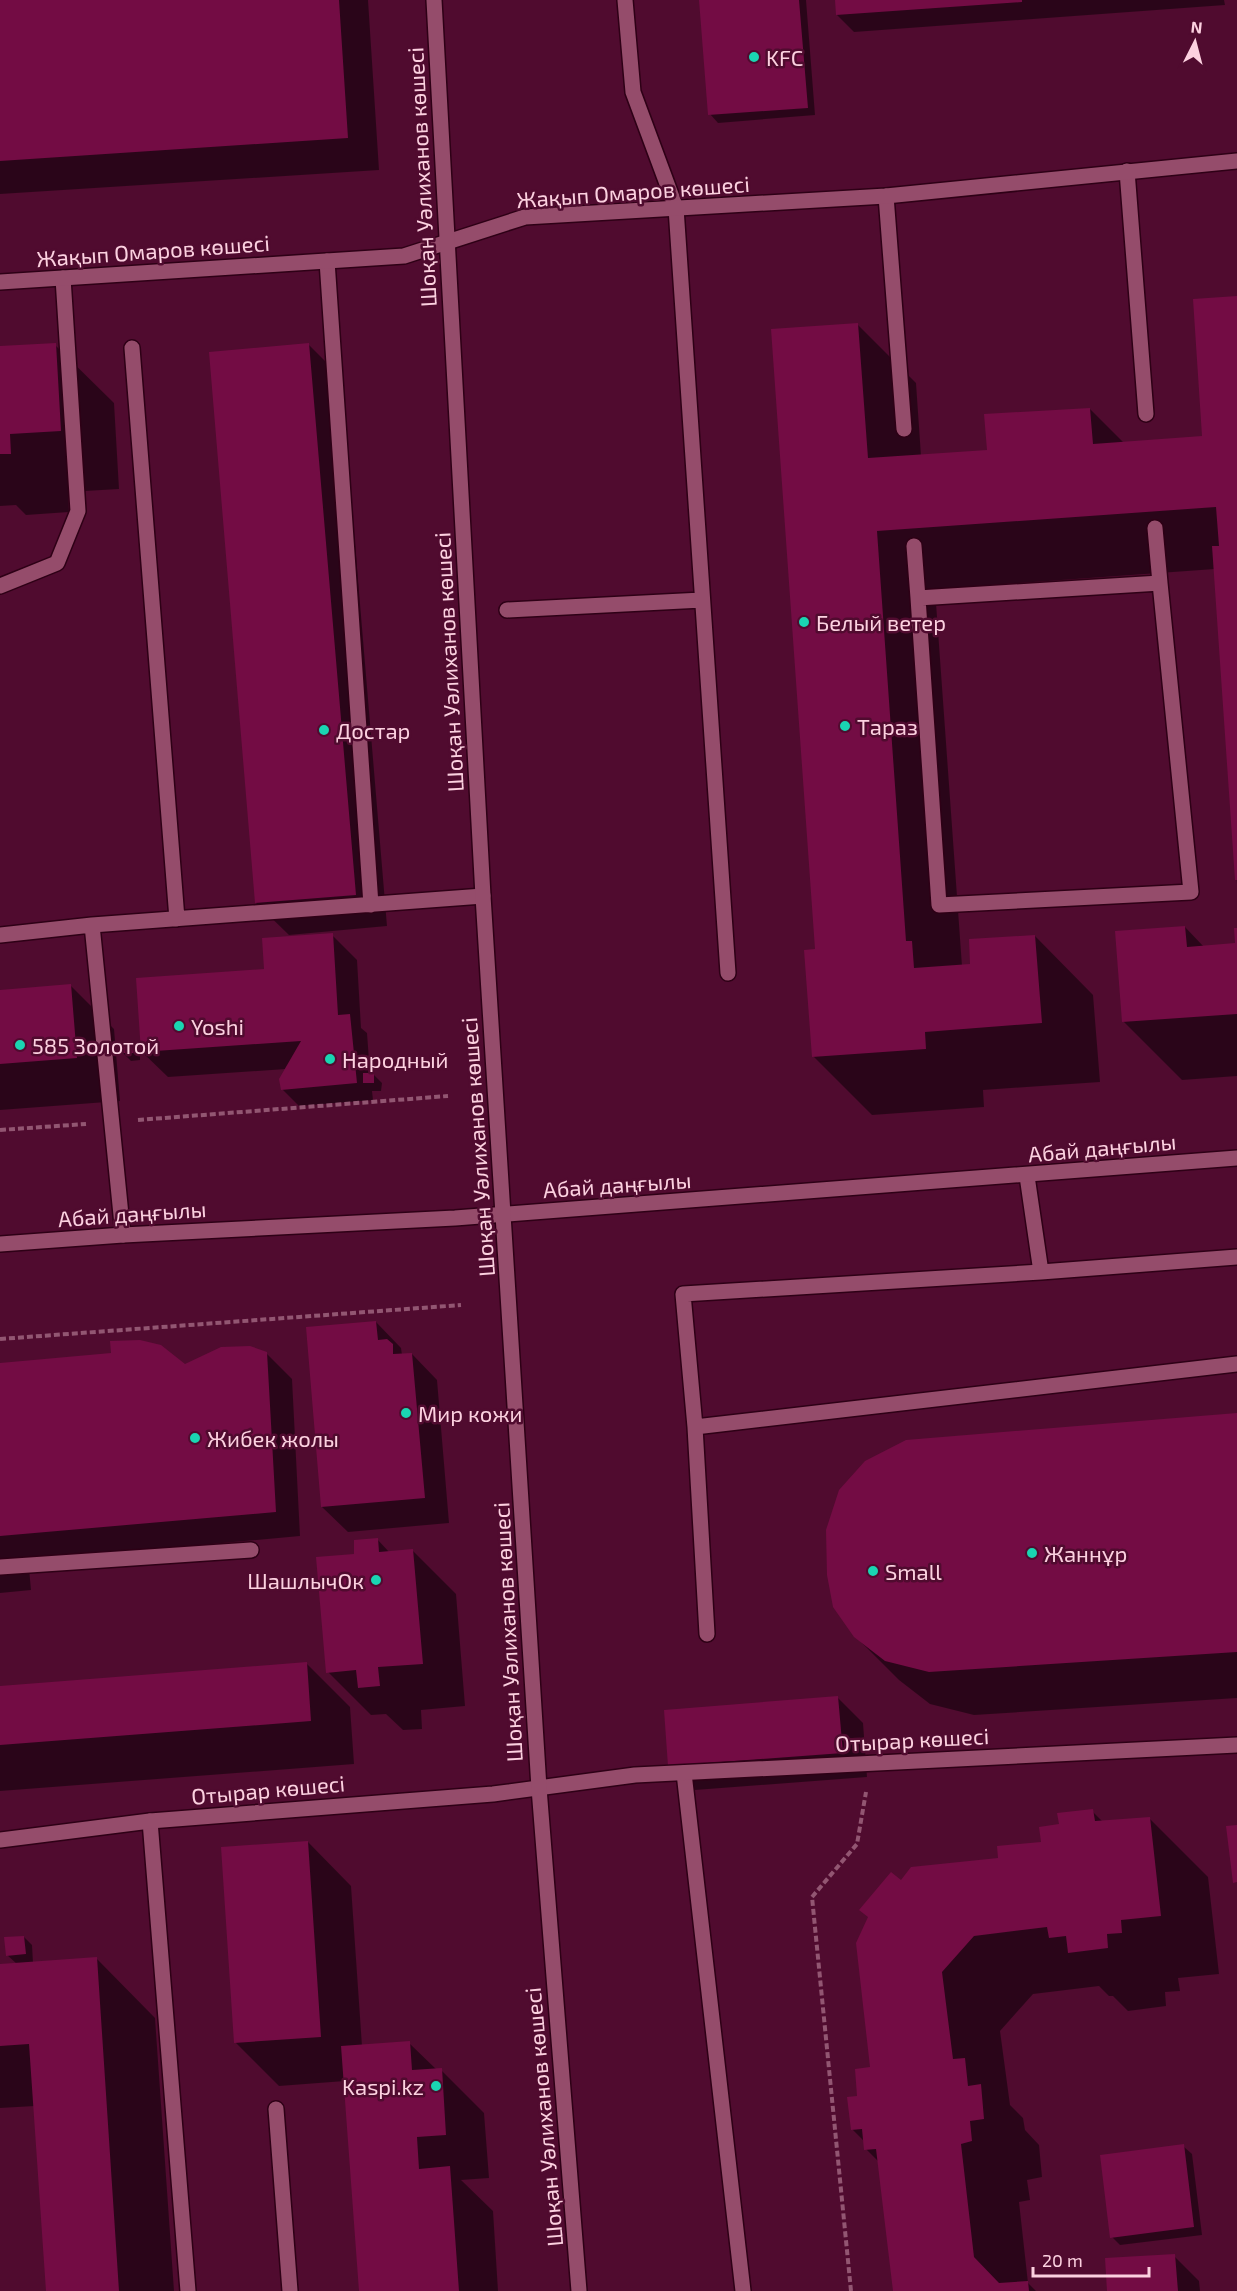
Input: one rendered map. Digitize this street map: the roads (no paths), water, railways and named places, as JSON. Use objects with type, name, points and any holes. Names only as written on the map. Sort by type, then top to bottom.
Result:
[{"type":"street","name":"Шоқан Уәлиханов көшесі","points":[[434,0],[483,896],[539,1788],[579,2291]]},
{"type":"street","points":[[625,0],[633,92],[676,208],[728,973]]},
{"type":"street","name":"Жақып Омаров көшесі","points":[[0,282],[404,256],[525,217],[886,196],[1237,161]]},
{"type":"street","points":[[1127,171],[1146,414]]},
{"type":"street","points":[[886,196],[904,429]]},
{"type":"street","points":[[327,261],[371,905]]},
{"type":"street","points":[[0,586],[57,563],[78,511],[63,278]]},
{"type":"street","points":[[132,348],[177,919]]},
{"type":"street","points":[[914,546],[939,905],[1191,892],[1155,528]]},
{"type":"street","points":[[918,598],[1160,583]]},
{"type":"street","points":[[507,610],[702,600]]},
{"type":"street","points":[[0,935],[483,896]]},
{"type":"street","points":[[92,926],[123,1235]]},
{"type":"street","name":"Абай даңғылы","points":[[0,1244],[123,1235],[504,1215],[1237,1158]]},
{"type":"street","points":[[1027,1176],[1041,1272]]},
{"type":"street","points":[[707,1634],[695,1427],[683,1294],[1041,1272],[1237,1257]]},
{"type":"street","points":[[695,1427],[1237,1364]]},
{"type":"street","points":[[0,1567],[251,1550]]},
{"type":"street","name":"Отырар көшесі","points":[[0,1840],[150,1821],[481,1795],[635,1775],[1237,1745]]},
{"type":"street","points":[[684,1773],[744,2291]]},
{"type":"street","points":[[150,1821],[188,2291]]},
{"type":"street","points":[[276,2109],[290,2291]]},
{"type":"place","name":"KFC","points":[[754,57]]},
{"type":"place","name":"Белый ветер","points":[[804,622]]},
{"type":"place","name":"Тараз","points":[[845,726]]},
{"type":"place","name":"Достар","points":[[324,730]]},
{"type":"place","name":"Yoshi","points":[[179,1026]]},
{"type":"place","name":"585 Золотой","points":[[20,1045]]},
{"type":"place","name":"Народный","points":[[330,1059]]},
{"type":"place","name":"Мир кожи","points":[[406,1413]]},
{"type":"place","name":"Жибек жолы","points":[[195,1438]]},
{"type":"place","name":"Жаннұр","points":[[1032,1553]]},
{"type":"place","name":"Small","points":[[873,1571]]},
{"type":"place","name":"ШашлычОк","points":[[376,1580]]},
{"type":"place","name":"Kaspi.kz","points":[[436,2086]]}]
